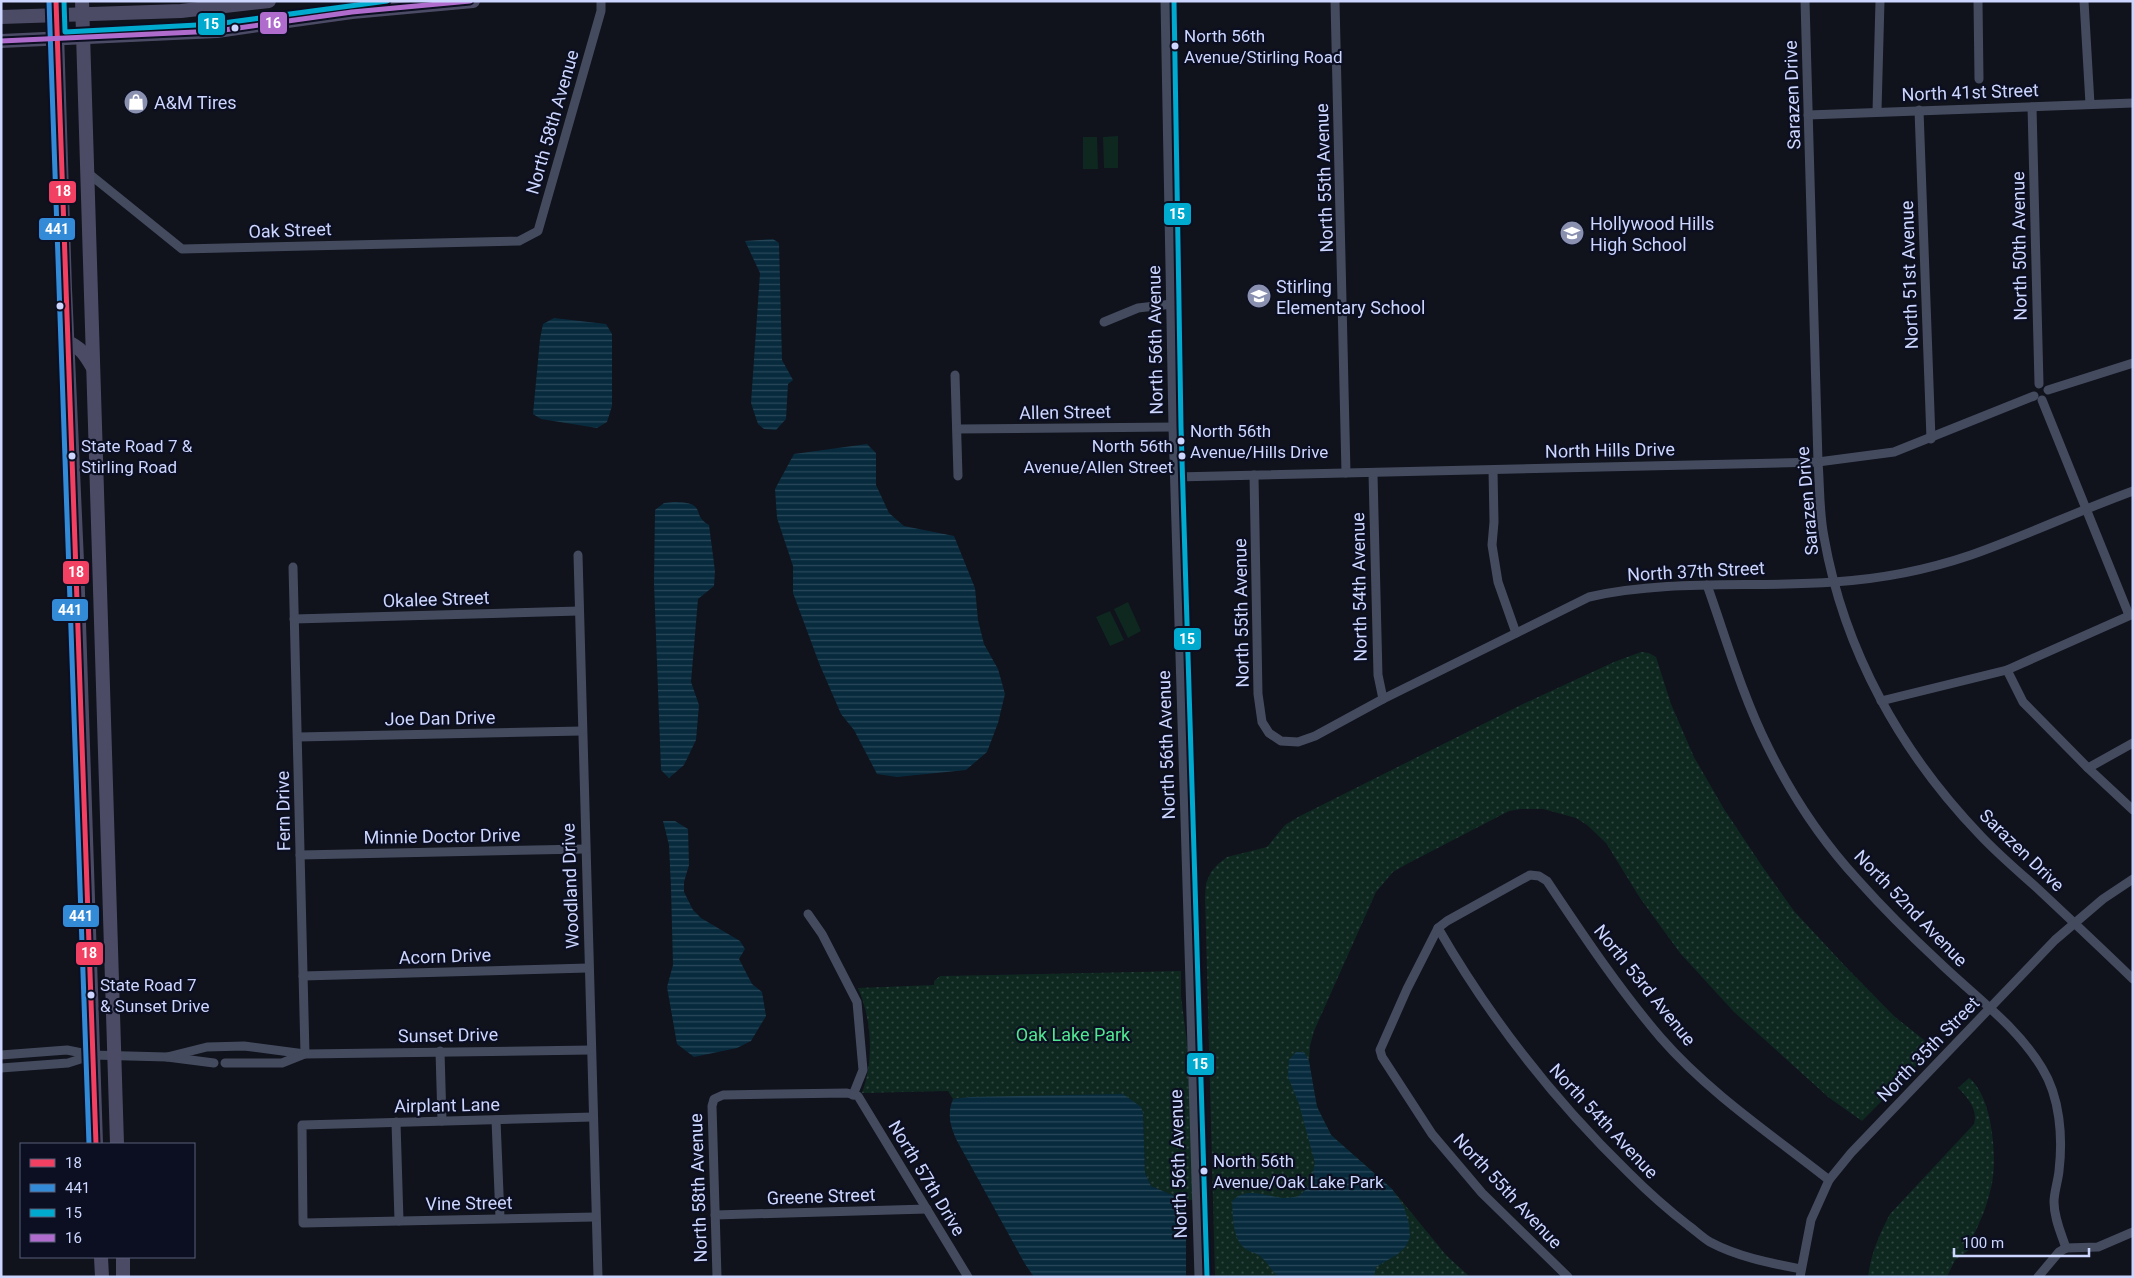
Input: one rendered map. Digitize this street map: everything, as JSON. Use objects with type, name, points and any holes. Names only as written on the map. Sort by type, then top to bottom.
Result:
[{"type":"main road","points":[[1,17],[56,8],[180,10],[269,1]]},
{"type":"main road","points":[[1,41],[84,39],[217,31],[340,8],[473,1]]},
{"type":"main road","points":[[56,8],[96,1143]]},
{"type":"main road","points":[[82,8],[117,1143]]},
{"type":"main road","points":[[67,342],[76,345],[84,352],[94,368]]},
{"type":"main road","points":[[77,562],[86,560],[93,566],[100,578]]},
{"type":"main road","points":[[84,764],[94,782],[106,788]]},
{"type":"main road","points":[[101,1258],[102,1277]]},
{"type":"main road","points":[[122,1258],[123,1277]]},
{"type":"street","name":"North 58th Avenue","points":[[520,240],[538,231],[601,11],[601,1]]},
{"type":"street","name":"North 56th Avenue","points":[[1166,1],[1174,427],[1200,1277]]},
{"type":"street","name":"North 55th Avenue","points":[[1335,1],[1346,473]]},
{"type":"street","name":"Sarazen Drive","points":[[1805,1],[1818,462],[1824,535],[1834,582],[1847,626],[1881,701],[1911,752],[1943,794],[1982,837],[2133,979]]},
{"type":"street","points":[[1877,111],[1880,1]]},
{"type":"street","points":[[1978,1],[1979,79]]},
{"type":"street","points":[[2085,2],[2090,104]]},
{"type":"street","name":"North 41st Street","points":[[1808,115],[2133,103]]},
{"type":"street","name":"North 50th Avenue","points":[[2032,107],[2039,384]]},
{"type":"street","name":"North 51st Avenue","points":[[1919,110],[1931,439]]},
{"type":"street","name":"Oak Street","points":[[88,173],[182,249],[520,240]]},
{"type":"street","points":[[1104,322],[1138,308],[1172,304]]},
{"type":"street","points":[[2048,390],[2133,362]]},
{"type":"street","points":[[955,375],[958,476]]},
{"type":"street","points":[[1881,701],[2007,670],[2131,615],[2087,508],[2033,389],[2039,384],[2046,386],[2048,395],[2038,398]]},
{"type":"street","name":"North Hills Drive","points":[[1176,477],[1373,474],[1818,462],[1894,452],[2038,398]]},
{"type":"street","name":"Allen Street","points":[[957,429],[1174,427]]},
{"type":"street","points":[[1493,470],[1494,522],[1492,545],[1498,582],[1516,633]]},
{"type":"street","name":"North 54th Avenue","points":[[1373,474],[1378,675],[1383,699]]},
{"type":"street","name":"North 55th Avenue","points":[[1254,475],[1258,694],[1262,722],[1269,733],[1281,741]]},
{"type":"street","name":"North 37th Street","points":[[1281,741],[1298,742],[1315,736],[1383,699],[1589,597],[1623,589],[1707,584],[1834,582],[1911,572],[1971,555],[2133,491]]},
{"type":"street","name":"Woodland Drive","points":[[578,555],[596,1217]]},
{"type":"street","name":"Fern Drive","points":[[293,567],[305,1054]]},
{"type":"street","name":"North 52nd Avenue","points":[[1707,584],[1741,682],[1767,746],[1808,818],[1857,879],[1938,962],[1990,1007],[2022,1040],[2042,1068],[2054,1093],[2060,1125],[2060,1169],[2054,1201],[2056,1219],[2066,1248]]},
{"type":"street","name":"Okalee Street","points":[[294,619],[579,611]]},
{"type":"street","points":[[2007,670],[2023,702],[2088,768],[2133,810]]},
{"type":"street","name":"Joe Dan Drive","points":[[298,737],[582,731]]},
{"type":"street","points":[[2088,768],[2133,743]]},
{"type":"street","name":"Minnie Doctor Drive","points":[[300,855],[585,849]]},
{"type":"street","name":"North 53rd Avenue","points":[[1438,928],[1447,921],[1530,875],[1539,876],[1547,882],[1604,966],[1662,1039],[1718,1094],[1829,1180]]},
{"type":"street","name":"North 35th Street","points":[[1800,1273],[1811,1220],[1829,1180],[1850,1153],[2055,940],[2103,899],[2133,879]]},
{"type":"street","points":[[808,914],[822,934],[857,1002],[863,1070],[856,1095]]},
{"type":"street","name":"North 55th Avenue","points":[[1438,928],[1380,1050],[1382,1057],[1432,1134],[1482,1193],[1568,1277]]},
{"type":"street","name":"North 54th Avenue","points":[[1438,928],[1489,1010],[1538,1076],[1604,1150],[1657,1202],[1710,1241],[1751,1259],[1800,1273]]},
{"type":"street","name":"Acorn Drive","points":[[303,976],[588,968]]},
{"type":"street","points":[[235,1046],[236,1063]]},
{"type":"street","name":"Sunset Drive","points":[[167,1057],[207,1047],[235,1046],[305,1054],[591,1050]]},
{"type":"street","points":[[1,1055],[67,1050],[92,1055]]},
{"type":"street","points":[[440,1051],[442,1121]]},
{"type":"street","name":"Sunset Drive","points":[[92,1055],[113,1054],[167,1057],[214,1063]]},
{"type":"street","name":"Sunset Drive","points":[[224,1063],[282,1063],[305,1054]]},
{"type":"street","points":[[1,1068],[68,1063],[92,1055]]},
{"type":"street","name":"North 58th Avenue","points":[[717,1277],[712,1106],[714,1099],[723,1095],[847,1093],[856,1095]]},
{"type":"street","name":"North 57th Drive","points":[[856,1095],[928,1209],[968,1277]]},
{"type":"street","name":"Airplant Lane","points":[[303,1222],[302,1125],[593,1117]]},
{"type":"street","points":[[496,1120],[500,1218]]},
{"type":"street","points":[[396,1122],[399,1221]]},
{"type":"street","name":"Greene Street","points":[[715,1215],[928,1209]]},
{"type":"street","points":[[596,1217],[598,1277]]},
{"type":"street","name":"Vine Street","points":[[303,1222],[596,1217]]},
{"type":"street","points":[[2038,1277],[2059,1252],[2066,1248],[2098,1247],[2133,1232]]},
{"type":"green space","points":[[1118,136],[1118,168],[1104,168],[1103,137]]},
{"type":"green space","points":[[1083,137],[1097,137],[1098,169],[1083,169]]},
{"type":"green space","points":[[1128,602],[1141,631],[1128,638],[1114,609]]},
{"type":"green space","points":[[1110,611],[1124,640],[1110,646],[1096,617]]},
{"type":"green space","points":[[1641,652],[1649,653],[1656,657],[1671,704],[1694,757],[1724,809],[1794,911],[1894,1016],[1934,1048],[1862,1121],[1828,1097],[1734,1012],[1680,953],[1640,898],[1606,843],[1587,825],[1576,818],[1543,809],[1509,811],[1393,872],[1376,892],[1314,1031],[1310,1046],[1309,1061],[1317,1107],[1331,1135],[1392,1189],[1446,1255],[1470,1277],[1215,1277],[1205,897],[1206,883],[1211,872],[1227,857],[1267,847],[1285,825],[1298,817],[1523,704],[1614,662]]},
{"type":"green space","name":"Oak Lake Park","points":[[1181,971],[1181,996],[1189,1058],[1193,1200],[1184,1200],[1151,1186],[1145,1173],[1143,1113],[969,1097],[953,1099],[948,1091],[862,1093],[868,1067],[870,1040],[863,1000],[858,988],[934,985],[934,981],[940,976]]},
{"type":"green space","points":[[1969,1078],[1984,1099],[1992,1130],[1994,1162],[1988,1201],[1972,1238],[1969,1250],[1955,1260],[1947,1277],[1868,1277],[1876,1244],[1890,1214],[1974,1124],[1975,1113],[1969,1100],[1958,1088]]},
{"type":"water","points":[[773,239],[779,243],[782,360],[793,380],[788,384],[786,419],[776,430],[764,429],[758,424],[751,403],[760,273],[745,241]]},
{"type":"water","points":[[554,318],[606,324],[612,334],[612,406],[607,422],[597,428],[541,419],[533,414],[543,324]]},
{"type":"water","points":[[867,444],[876,453],[876,485],[889,513],[904,526],[954,536],[975,588],[978,620],[984,644],[998,669],[1005,694],[998,723],[987,752],[966,770],[897,777],[877,774],[854,730],[841,714],[819,663],[793,593],[793,566],[777,518],[775,489],[794,454]]},
{"type":"water","points":[[664,503],[691,504],[695,507],[703,521],[709,525],[715,571],[714,586],[698,599],[691,682],[699,705],[696,740],[684,765],[669,778],[661,770],[654,583],[655,510]]},
{"type":"water","points":[[663,821],[675,821],[688,829],[689,865],[684,882],[684,892],[693,910],[701,918],[740,941],[745,949],[739,959],[752,984],[762,992],[766,1016],[751,1041],[737,1048],[694,1057],[677,1044],[667,987],[673,965],[669,845]]},
{"type":"water","points":[[1296,1052],[1304,1052],[1309,1061],[1317,1107],[1331,1135],[1392,1189],[1404,1207],[1409,1224],[1410,1237],[1406,1246],[1398,1254],[1376,1267],[1374,1277],[1279,1277],[1260,1256],[1241,1245],[1238,1240],[1233,1220],[1232,1201],[1237,1196],[1256,1193],[1283,1198],[1293,1197],[1299,1196],[1310,1185],[1315,1163],[1299,1104],[1288,1077],[1289,1060]]},
{"type":"water","points":[[1123,1094],[1141,1107],[1143,1113],[1145,1173],[1151,1186],[1184,1200],[1186,1277],[1034,1277],[956,1139],[950,1119],[953,1099],[969,1097]]},
{"type":"transit line","name":"441","points":[[49,1],[89,1143]]},
{"type":"transit line","name":"18","points":[[56,1],[96,1143]]},
{"type":"transit line","name":"15","points":[[64,1],[65,32],[216,24],[387,1]]},
{"type":"transit line","name":"16","points":[[1,41],[217,31],[352,12],[470,1]]},
{"type":"transit line","name":"15","points":[[1174,1],[1181,427],[1207,1277]]},
{"type":"place","name":"North 56th Avenue/Stirling Road","points":[[1175,46]]},
{"type":"place","name":"A&M Tires","points":[[136,102]]},
{"type":"place","name":"Hollywood Hills High School","points":[[1572,233]]},
{"type":"place","name":"Stirling Elementary School","points":[[1259,296]]},
{"type":"place","name":"North 56th Avenue/Hills Drive","points":[[1181,441]]},
{"type":"place","name":"State Road 7 & Stirling Road","points":[[72,456]]},
{"type":"place","name":"North 56th Avenue/Allen Street","points":[[1182,456]]},
{"type":"place","name":"State Road 7 & Sunset Drive","points":[[91,995]]},
{"type":"place","name":"North 56th Avenue/Oak Lake Park","points":[[1204,1171]]}]
